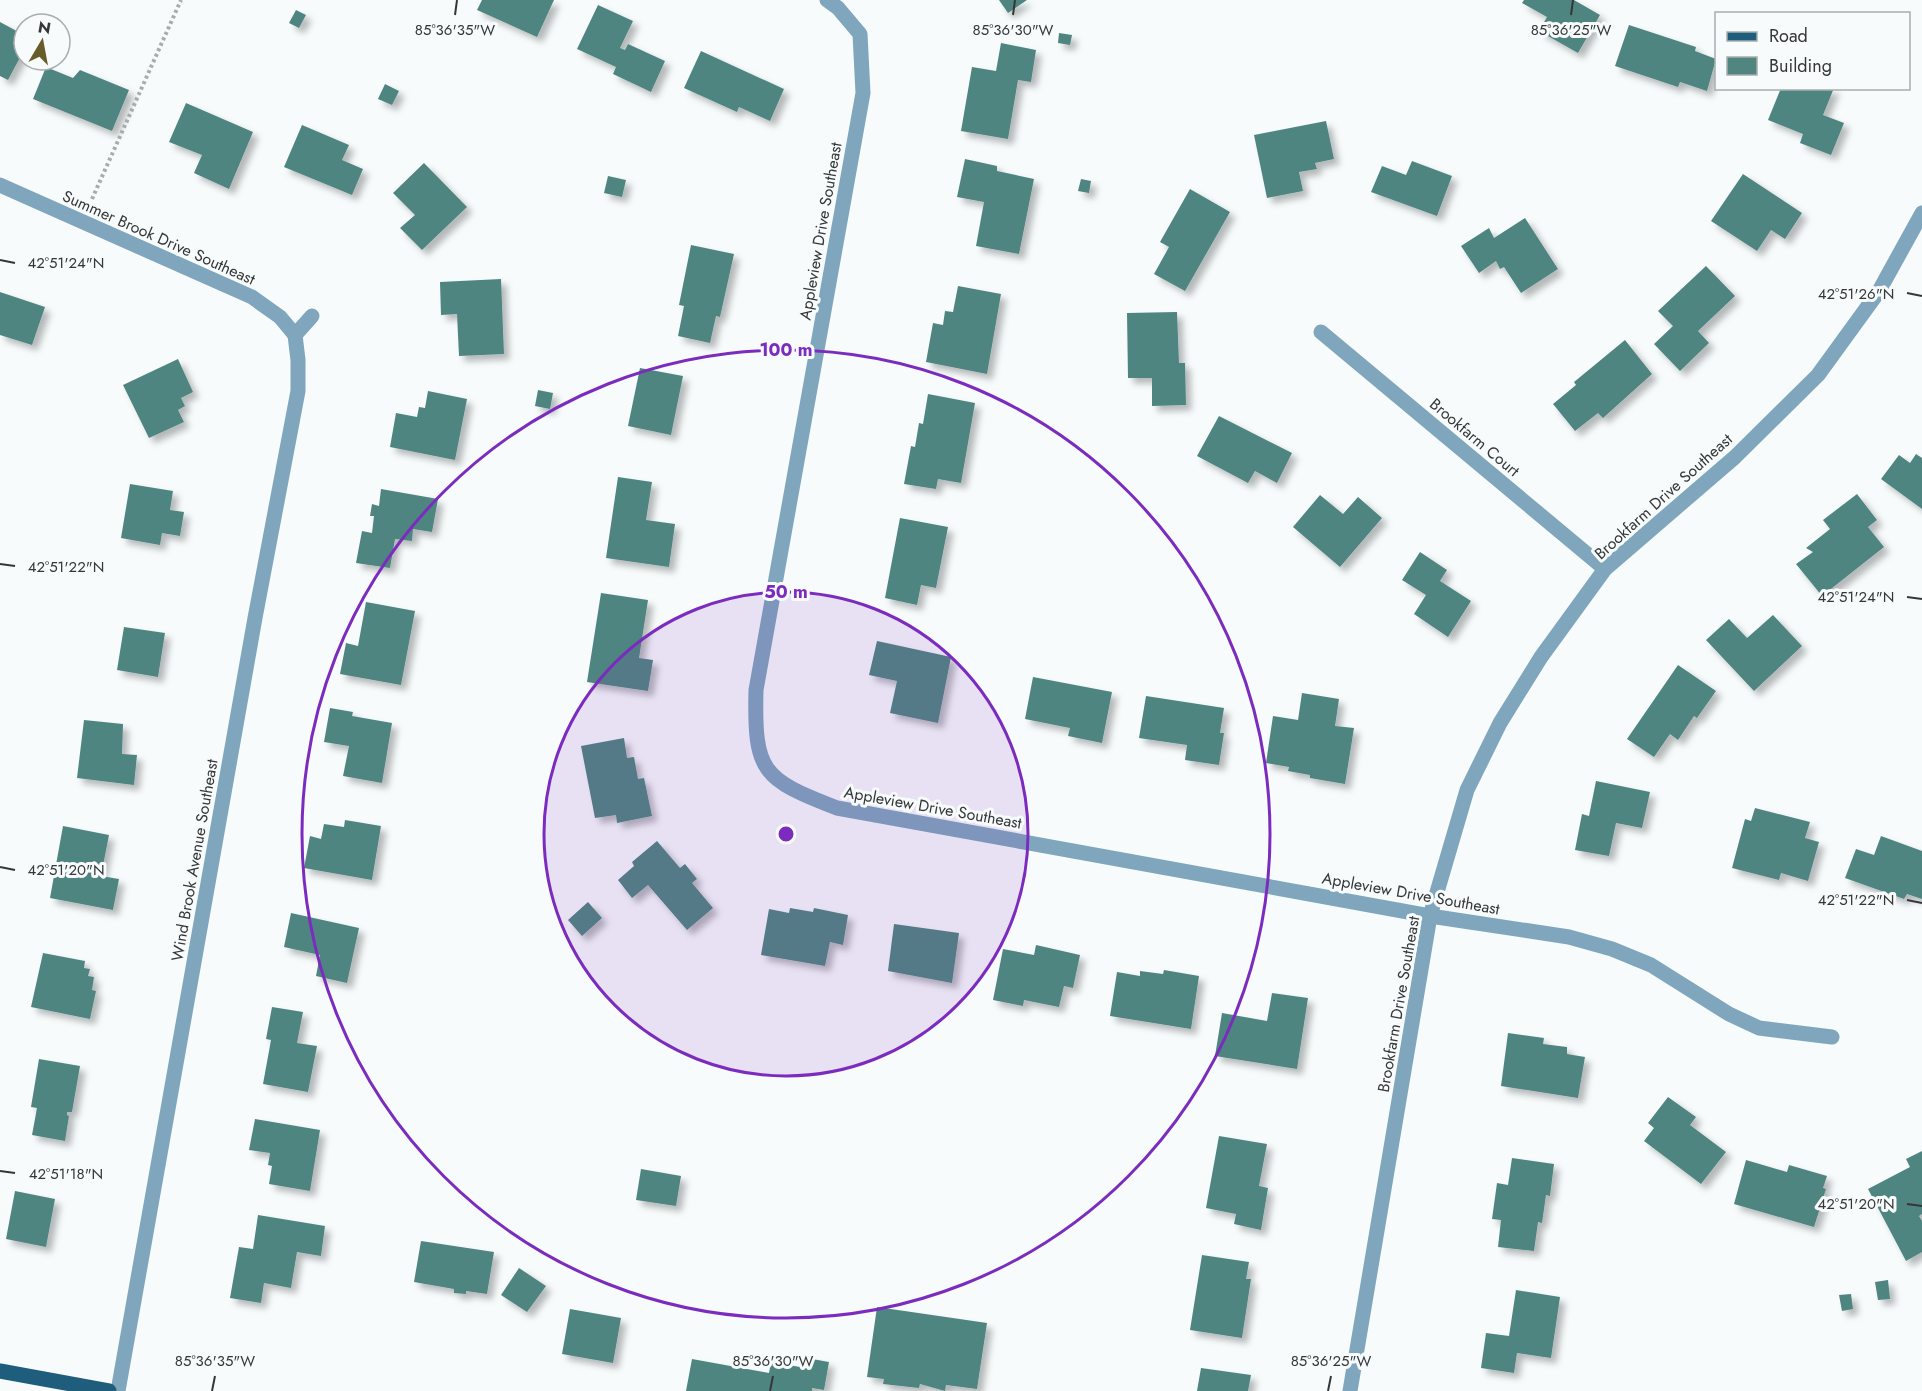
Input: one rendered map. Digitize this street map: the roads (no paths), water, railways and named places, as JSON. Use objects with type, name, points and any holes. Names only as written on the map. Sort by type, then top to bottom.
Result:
[{"type":"main road","points":[[0,1371],[110,1391]]},
{"type":"street","name":"Appleview Drive Southeast","points":[[827,0],[838,8],[860,34],[863,93],[756,690],[755,731],[763,766],[790,789],[837,808],[1430,916],[1569,937],[1612,949],[1651,965],[1729,1014],[1759,1028],[1832,1037]]},
{"type":"street","name":"Summer Brook Drive Southeast","points":[[0,185],[252,297],[280,317],[295,335]]},
{"type":"street","name":"Brookfarm Drive Southeast","points":[[1350,1391],[1430,916],[1467,790],[1500,723],[1541,657],[1605,569],[1735,457],[1818,375],[1879,291],[1922,213]]},
{"type":"street","points":[[295,335],[312,316]]},
{"type":"street","name":"Brookfarm Court","points":[[1321,332],[1605,569]]},
{"type":"street","name":"Wind Brook Avenue Southeast","points":[[118,1391],[255,618],[298,391],[295,335]]}]
